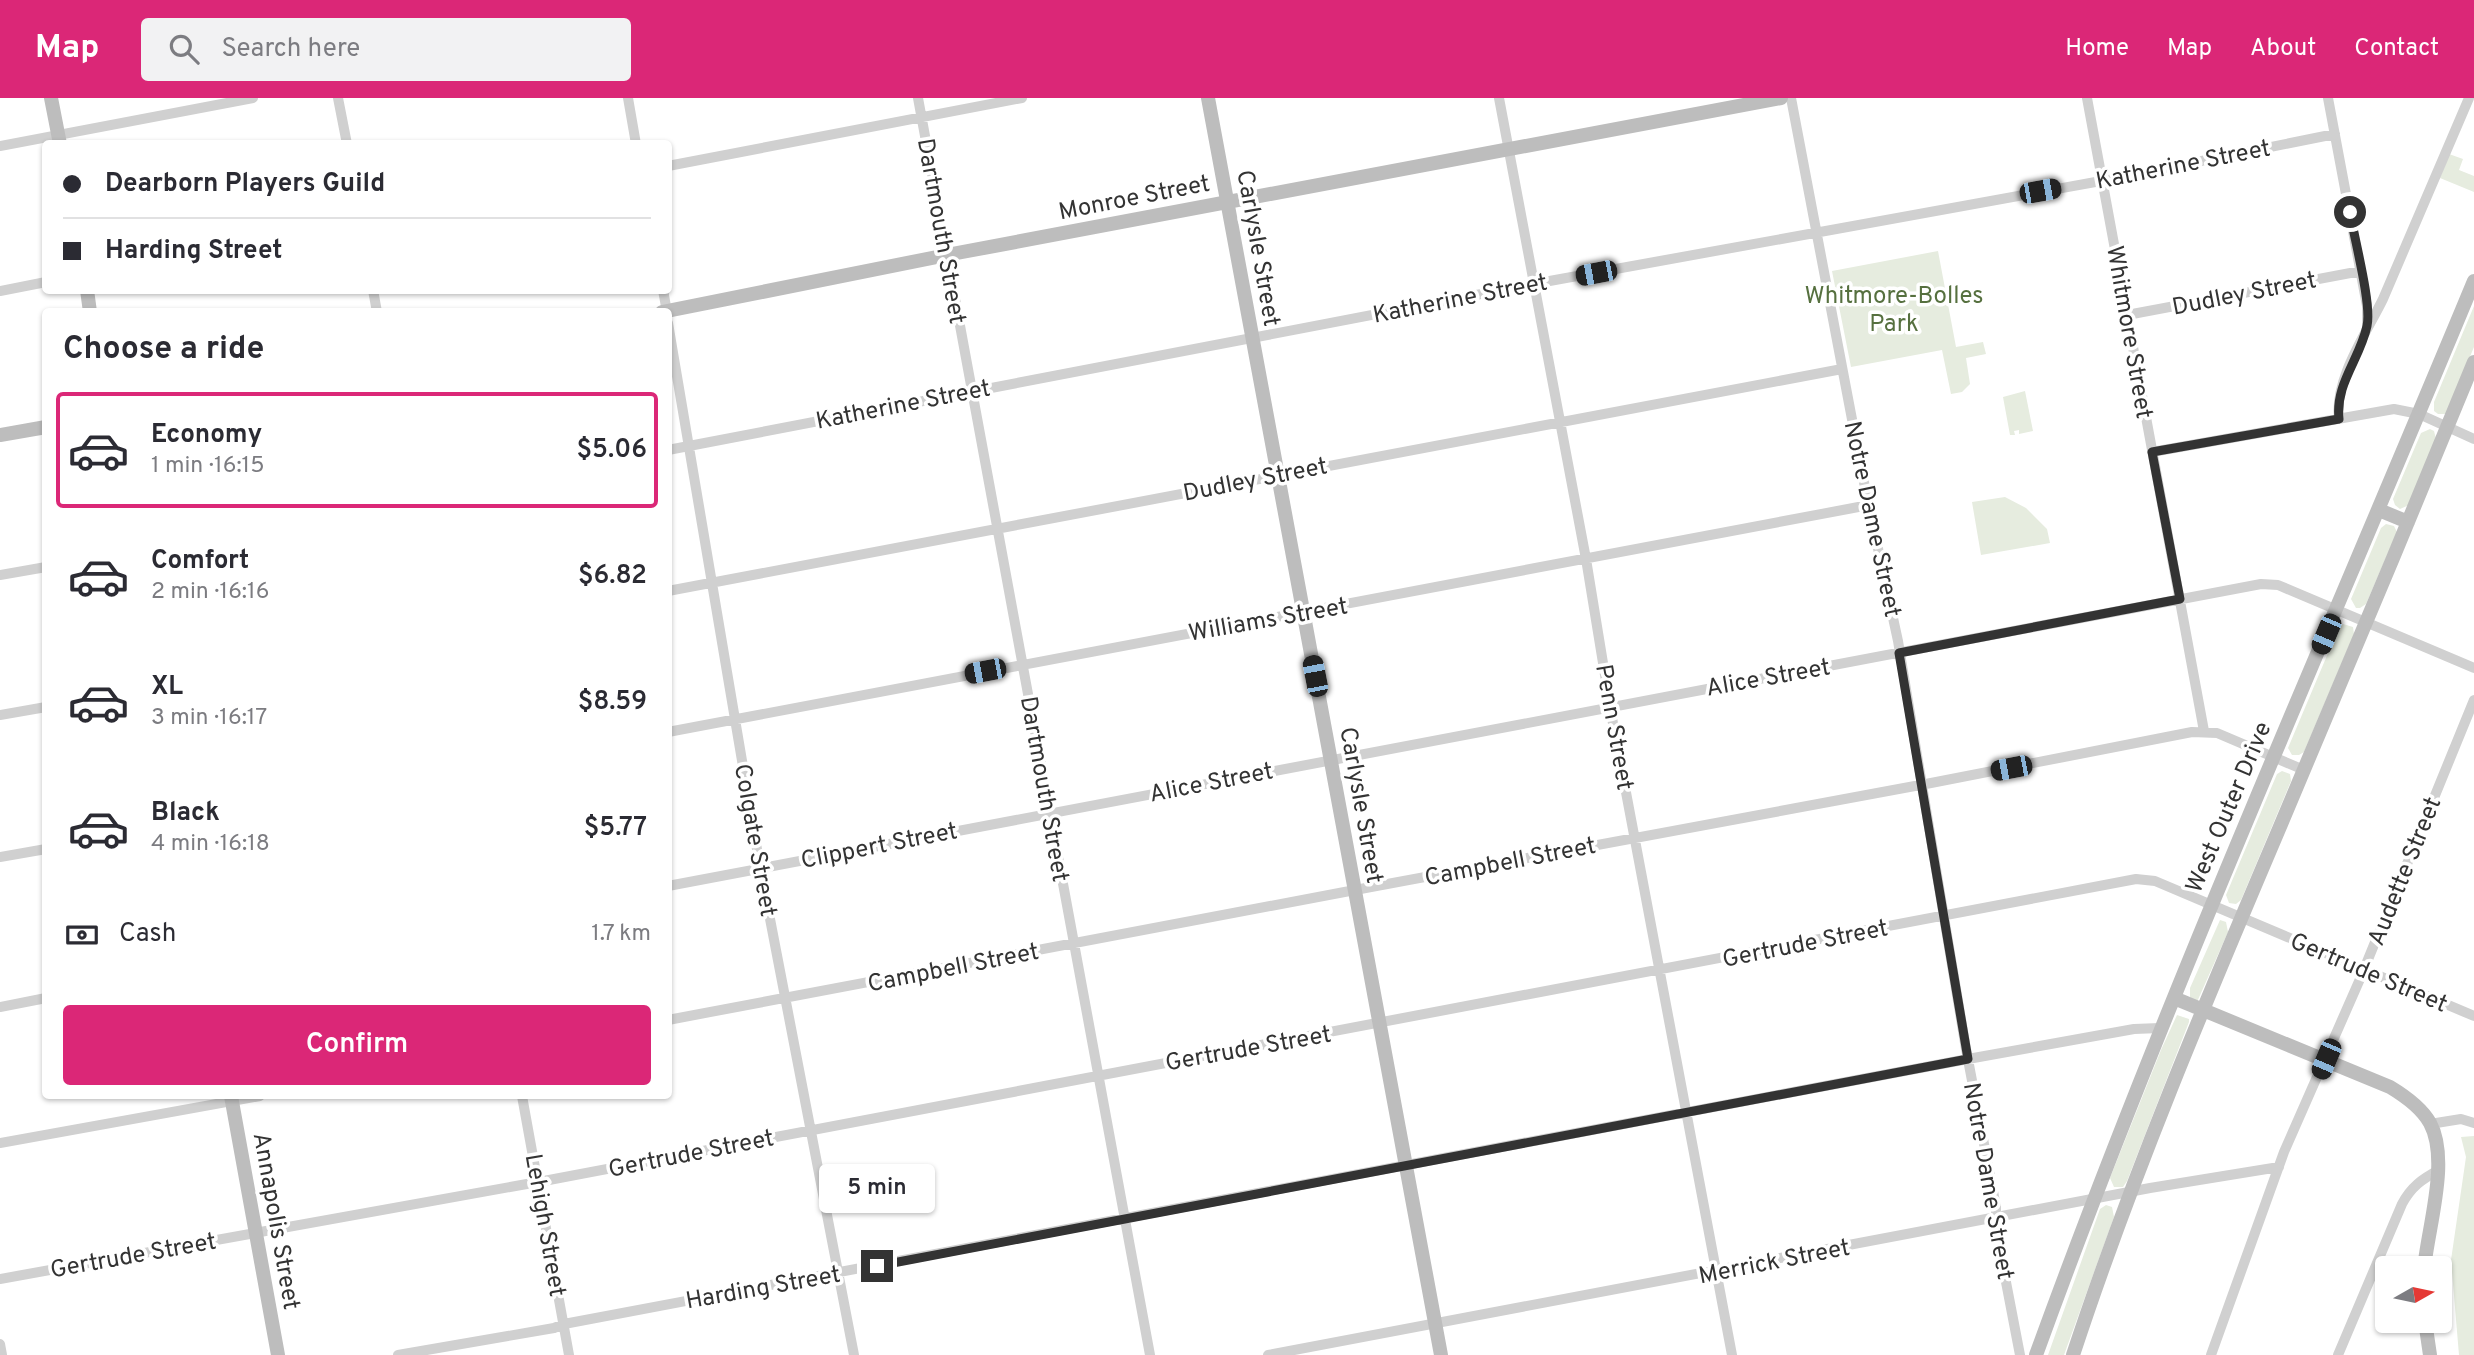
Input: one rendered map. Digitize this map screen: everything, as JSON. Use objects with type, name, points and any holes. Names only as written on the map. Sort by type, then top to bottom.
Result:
[{"type":"street","points":[[51,98],[59,139],[253,98]]},
{"type":"street","points":[[338,98],[345,140]]},
{"type":"street","points":[[628,98],[635,140]]},
{"type":"street","name":"Dartmouth Street","points":[[918,98],[1150,1355]]},
{"type":"street","points":[[672,165],[1023,98]]},
{"type":"street","name":"Carlysle Street","points":[[1208,98],[1441,1355]]},
{"type":"street","name":"Penn Street","points":[[1499,98],[1732,1355]]},
{"type":"street","name":"Monroe Street","points":[[672,310],[946,255],[1781,98]]},
{"type":"street","name":"Notre Dame Street","points":[[1791,98],[1868,505],[1889,593],[2020,1355]]},
{"type":"street","name":"Whitmore Street","points":[[2087,98],[2204,732]]},
{"type":"street","points":[[2328,98],[2367,306],[2367,326]]},
{"type":"street","points":[[2339,419],[2337,406],[2340,391],[2367,326],[2383,299],[2469,98]]},
{"type":"street","name":"Katherine Street","points":[[672,449],[2335,134]]},
{"type":"street","points":[[0,146],[42,141]]},
{"type":"street","name":"Dudley Street","points":[[2127,315],[2361,271]]},
{"type":"street","name":"West Outer Drive","points":[[2036,1355],[2092,1200],[2160,1028],[2474,281]]},
{"type":"street","points":[[0,291],[42,283]]},
{"type":"street","name":"Colgate Street","points":[[672,346],[761,867],[854,1355]]},
{"type":"street","points":[[2073,1355],[2161,1110],[2474,362]]},
{"type":"street","name":"Dudley Street","points":[[672,590],[1842,369]]},
{"type":"street","points":[[2152,452],[2394,409],[2419,414],[2474,439]]},
{"type":"street","points":[[0,435],[42,428]]},
{"type":"street","name":"Williams Street","points":[[672,731],[1868,505]]},
{"type":"street","points":[[2379,510],[2408,522]]},
{"type":"street","points":[[0,575],[42,568]]},
{"type":"street","name":"Alice Street","points":[[1049,812],[2270,583],[2278,584],[2474,668]]},
{"type":"street","name":"Audette Street","points":[[2211,1355],[2279,1167],[2364,969],[2474,700]]},
{"type":"street","points":[[0,715],[42,708]]},
{"type":"street","name":"Campbell Street","points":[[672,1019],[2192,732],[2217,733],[2304,770]]},
{"type":"street","name":"Clippert Street","points":[[672,885],[1049,812]]},
{"type":"street","points":[[0,857],[42,850]]},
{"type":"street","name":"Gertrude Street","points":[[0,1279],[538,1182],[2136,879],[2155,881],[2474,1016]]},
{"type":"street","points":[[2174,998],[2326,1059],[2390,1087],[2406,1097],[2430,1124],[2438,1152],[2439,1170],[2426,1256]]},
{"type":"street","points":[[0,1006],[42,999]]},
{"type":"street","name":"Harding Street","points":[[398,1355],[554,1328],[1968,1059],[2134,1029],[2160,1028]]},
{"type":"street","points":[[0,1143],[226,1099]]},
{"type":"street","name":"Annapolis Street","points":[[231,1099],[278,1355]]},
{"type":"street","name":"Lehigh Street","points":[[523,1099],[569,1355]]},
{"type":"street","points":[[2430,1124],[2461,1119],[2474,1123]]},
{"type":"street","name":"Merrick Street","points":[[1268,1355],[2279,1167]]},
{"type":"street","points":[[2337,1355],[2405,1197],[2421,1180],[2439,1170]]},
{"type":"street","points":[[2427,1334],[2430,1355]]},
{"type":"street","points":[[0,1344],[2,1355]]},
{"type":"green space","points":[[2449,154],[2463,159],[2459,170],[2474,176],[2474,192],[2440,178]]},
{"type":"green space","name":"Whitmore-Bolles Park","points":[[1938,251],[1956,347],[1983,342],[1986,354],[1966,358],[1970,384],[1962,392],[1951,394],[1942,350],[1851,367],[1832,271]]},
{"type":"green space","points":[[2474,306],[2474,347],[2446,414],[2438,414],[2434,411],[2434,402]]},
{"type":"green space","points":[[2025,391],[2033,431],[2019,434],[2019,430],[2014,431],[2015,435],[2010,435],[2003,397]]},
{"type":"green space","points":[[2430,429],[2434,431],[2436,439],[2409,505],[2400,509],[2393,499],[2421,433]]},
{"type":"green space","points":[[2005,497],[2026,508],[2047,529],[2050,543],[1981,555],[1972,502]]},
{"type":"green space","points":[[2386,524],[2394,526],[2397,532],[2366,604],[2356,608],[2351,599],[2381,528]]},
{"type":"green space","points":[[2343,624],[2353,627],[2354,634],[2304,752],[2292,755],[2288,748],[2339,627]]},
{"type":"green space","points":[[2282,771],[2290,774],[2291,781],[2241,900],[2236,904],[2229,903],[2226,895],[2277,774]]},
{"type":"green space","points":[[2220,920],[2226,922],[2228,932],[2197,1002],[2190,997],[2190,988]]},
{"type":"green space","points":[[2177,1015],[2189,1019],[2189,1022],[2127,1181],[2123,1187],[2114,1187],[2110,1178]]},
{"type":"green space","points":[[2474,1136],[2474,1355],[2459,1355],[2452,1272],[2452,1256],[2466,1157],[2461,1137]]},
{"type":"green space","points":[[2106,1205],[2112,1207],[2114,1217],[2064,1355],[2048,1355],[2100,1209]]},
{"type":"route","points":[[877,1266],[1968,1059],[1899,653],[2180,599],[2152,452],[2339,419],[2337,406],[2340,391],[2367,326],[2367,306],[2350,212]]}]
